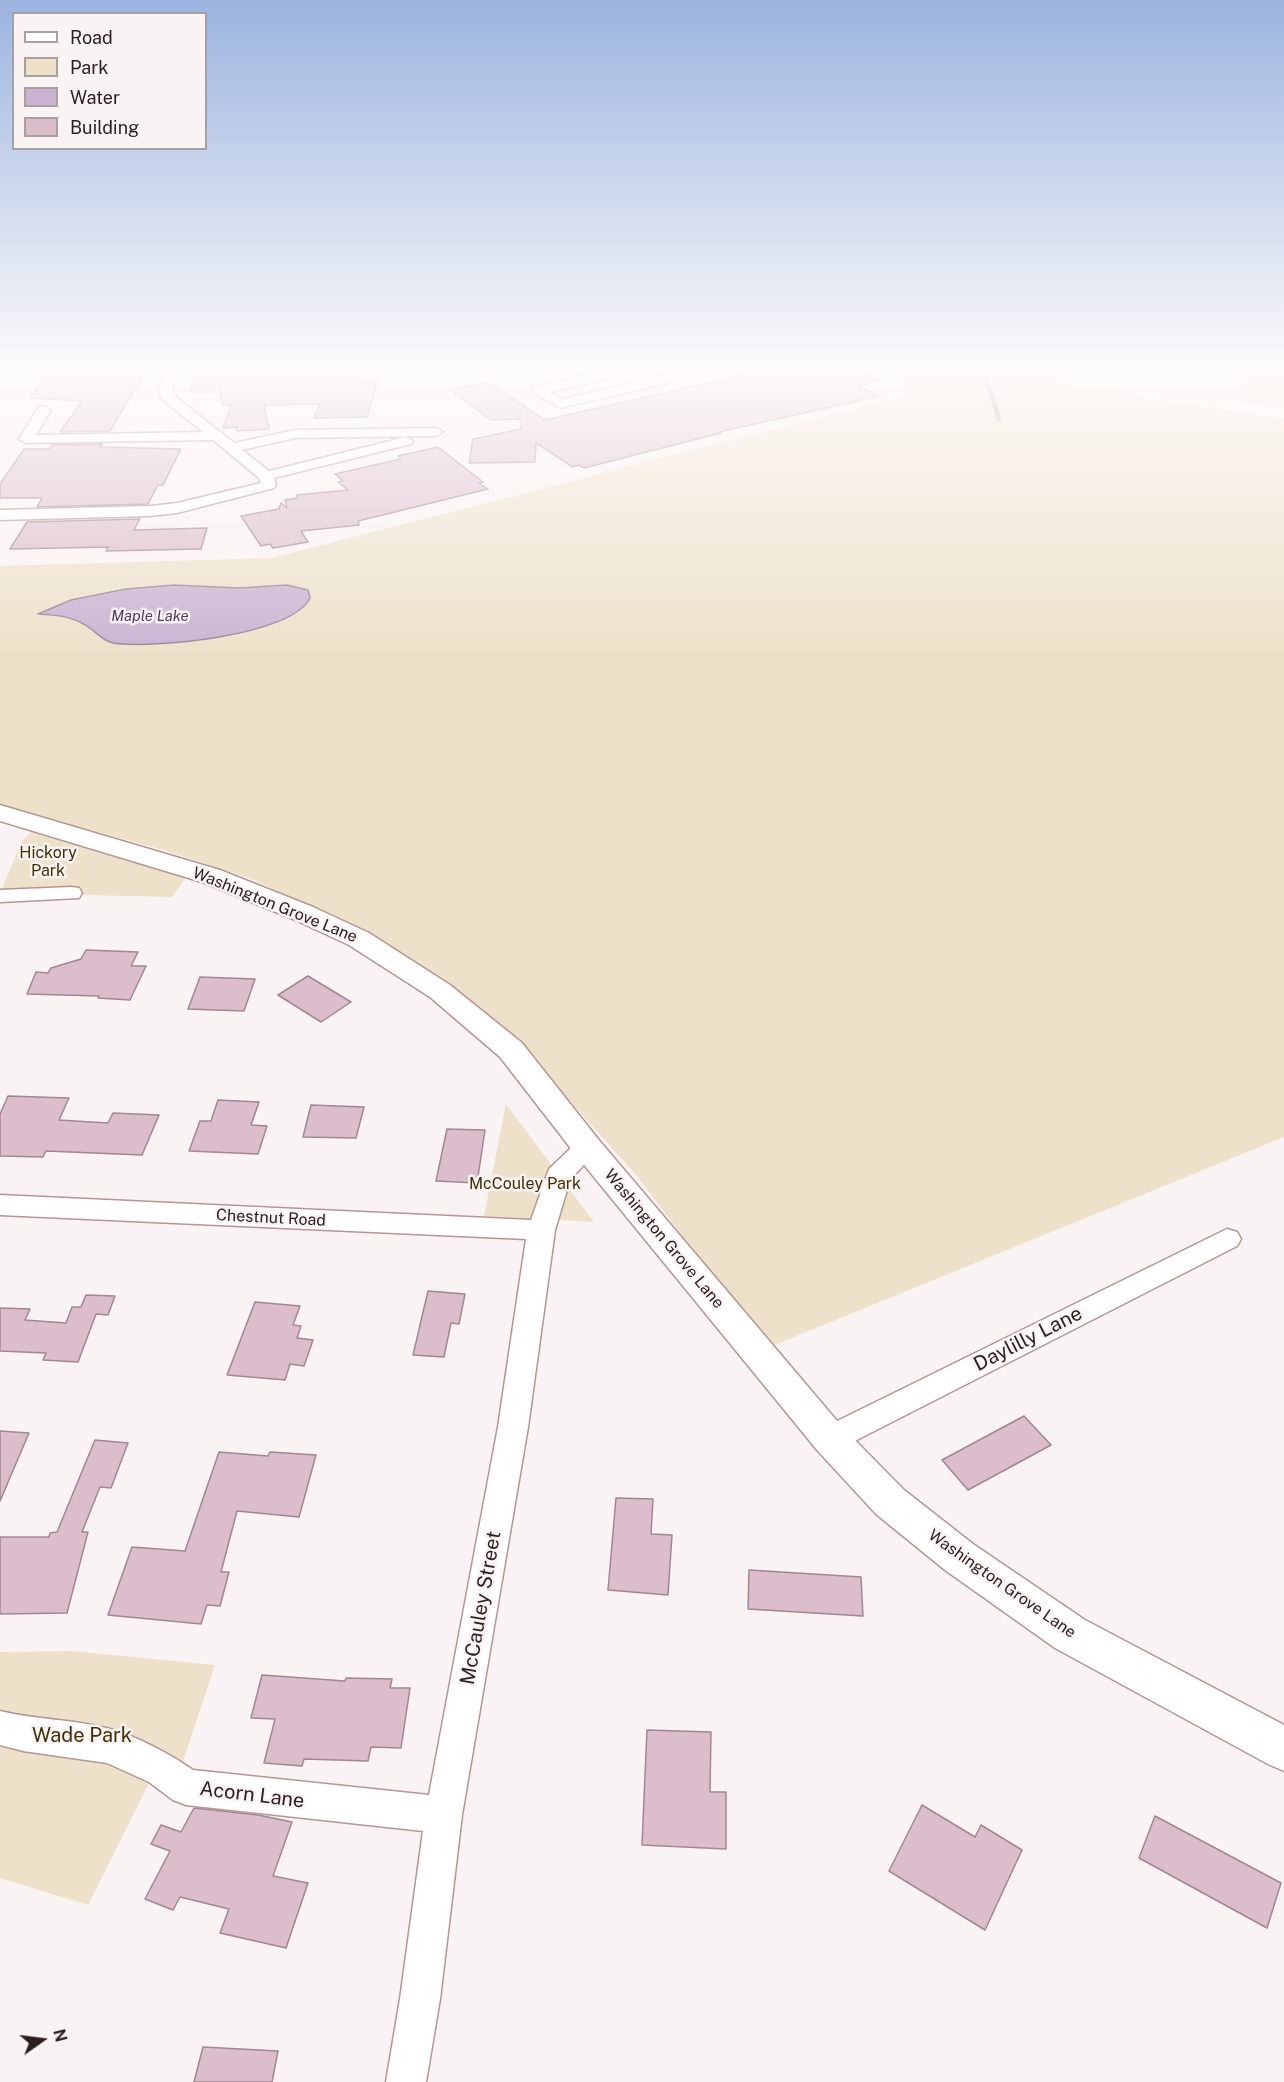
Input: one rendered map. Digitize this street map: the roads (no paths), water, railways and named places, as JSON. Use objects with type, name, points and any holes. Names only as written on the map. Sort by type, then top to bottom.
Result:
[{"type":"street","points":[[250,463],[268,479]]},
{"type":"street","points":[[0,515],[150,511],[177,508],[263,488],[268,479],[325,463]]},
{"type":"street","name":"Washington Grove Lane","points":[[0,813],[211,876],[359,939],[440,991],[511,1050],[587,1147],[830,1439],[890,1502],[959,1557],[1070,1634],[1280,1742]]},
{"type":"street","points":[[0,896],[71,893]]},
{"type":"street","name":"McCauley Street","points":[[406,2082],[420,1999],[444,1815],[513,1427],[541,1230],[558,1176],[587,1147]]},
{"type":"street","name":"Chestnut Road","points":[[0,1205],[541,1230]]},
{"type":"street","name":"Daylilly Lane","points":[[830,1439],[1227,1239]]},
{"type":"street","name":"Acorn Lane","points":[[0,1728],[23,1734],[110,1746],[162,1770],[186,1787],[444,1815]]},
{"type":"water","name":"Maple Lake","points":[[174,585],[239,588],[287,585],[308,590],[310,598],[298,611],[277,622],[250,631],[158,644],[113,643],[75,620],[38,614],[71,600],[126,589]]},
{"type":"park label","name":"Hickory Park","points":[[48,862]]},
{"type":"park label","name":"McCouley Park","points":[[525,1184]]},
{"type":"park label","name":"Wade Park","points":[[82,1736]]}]
